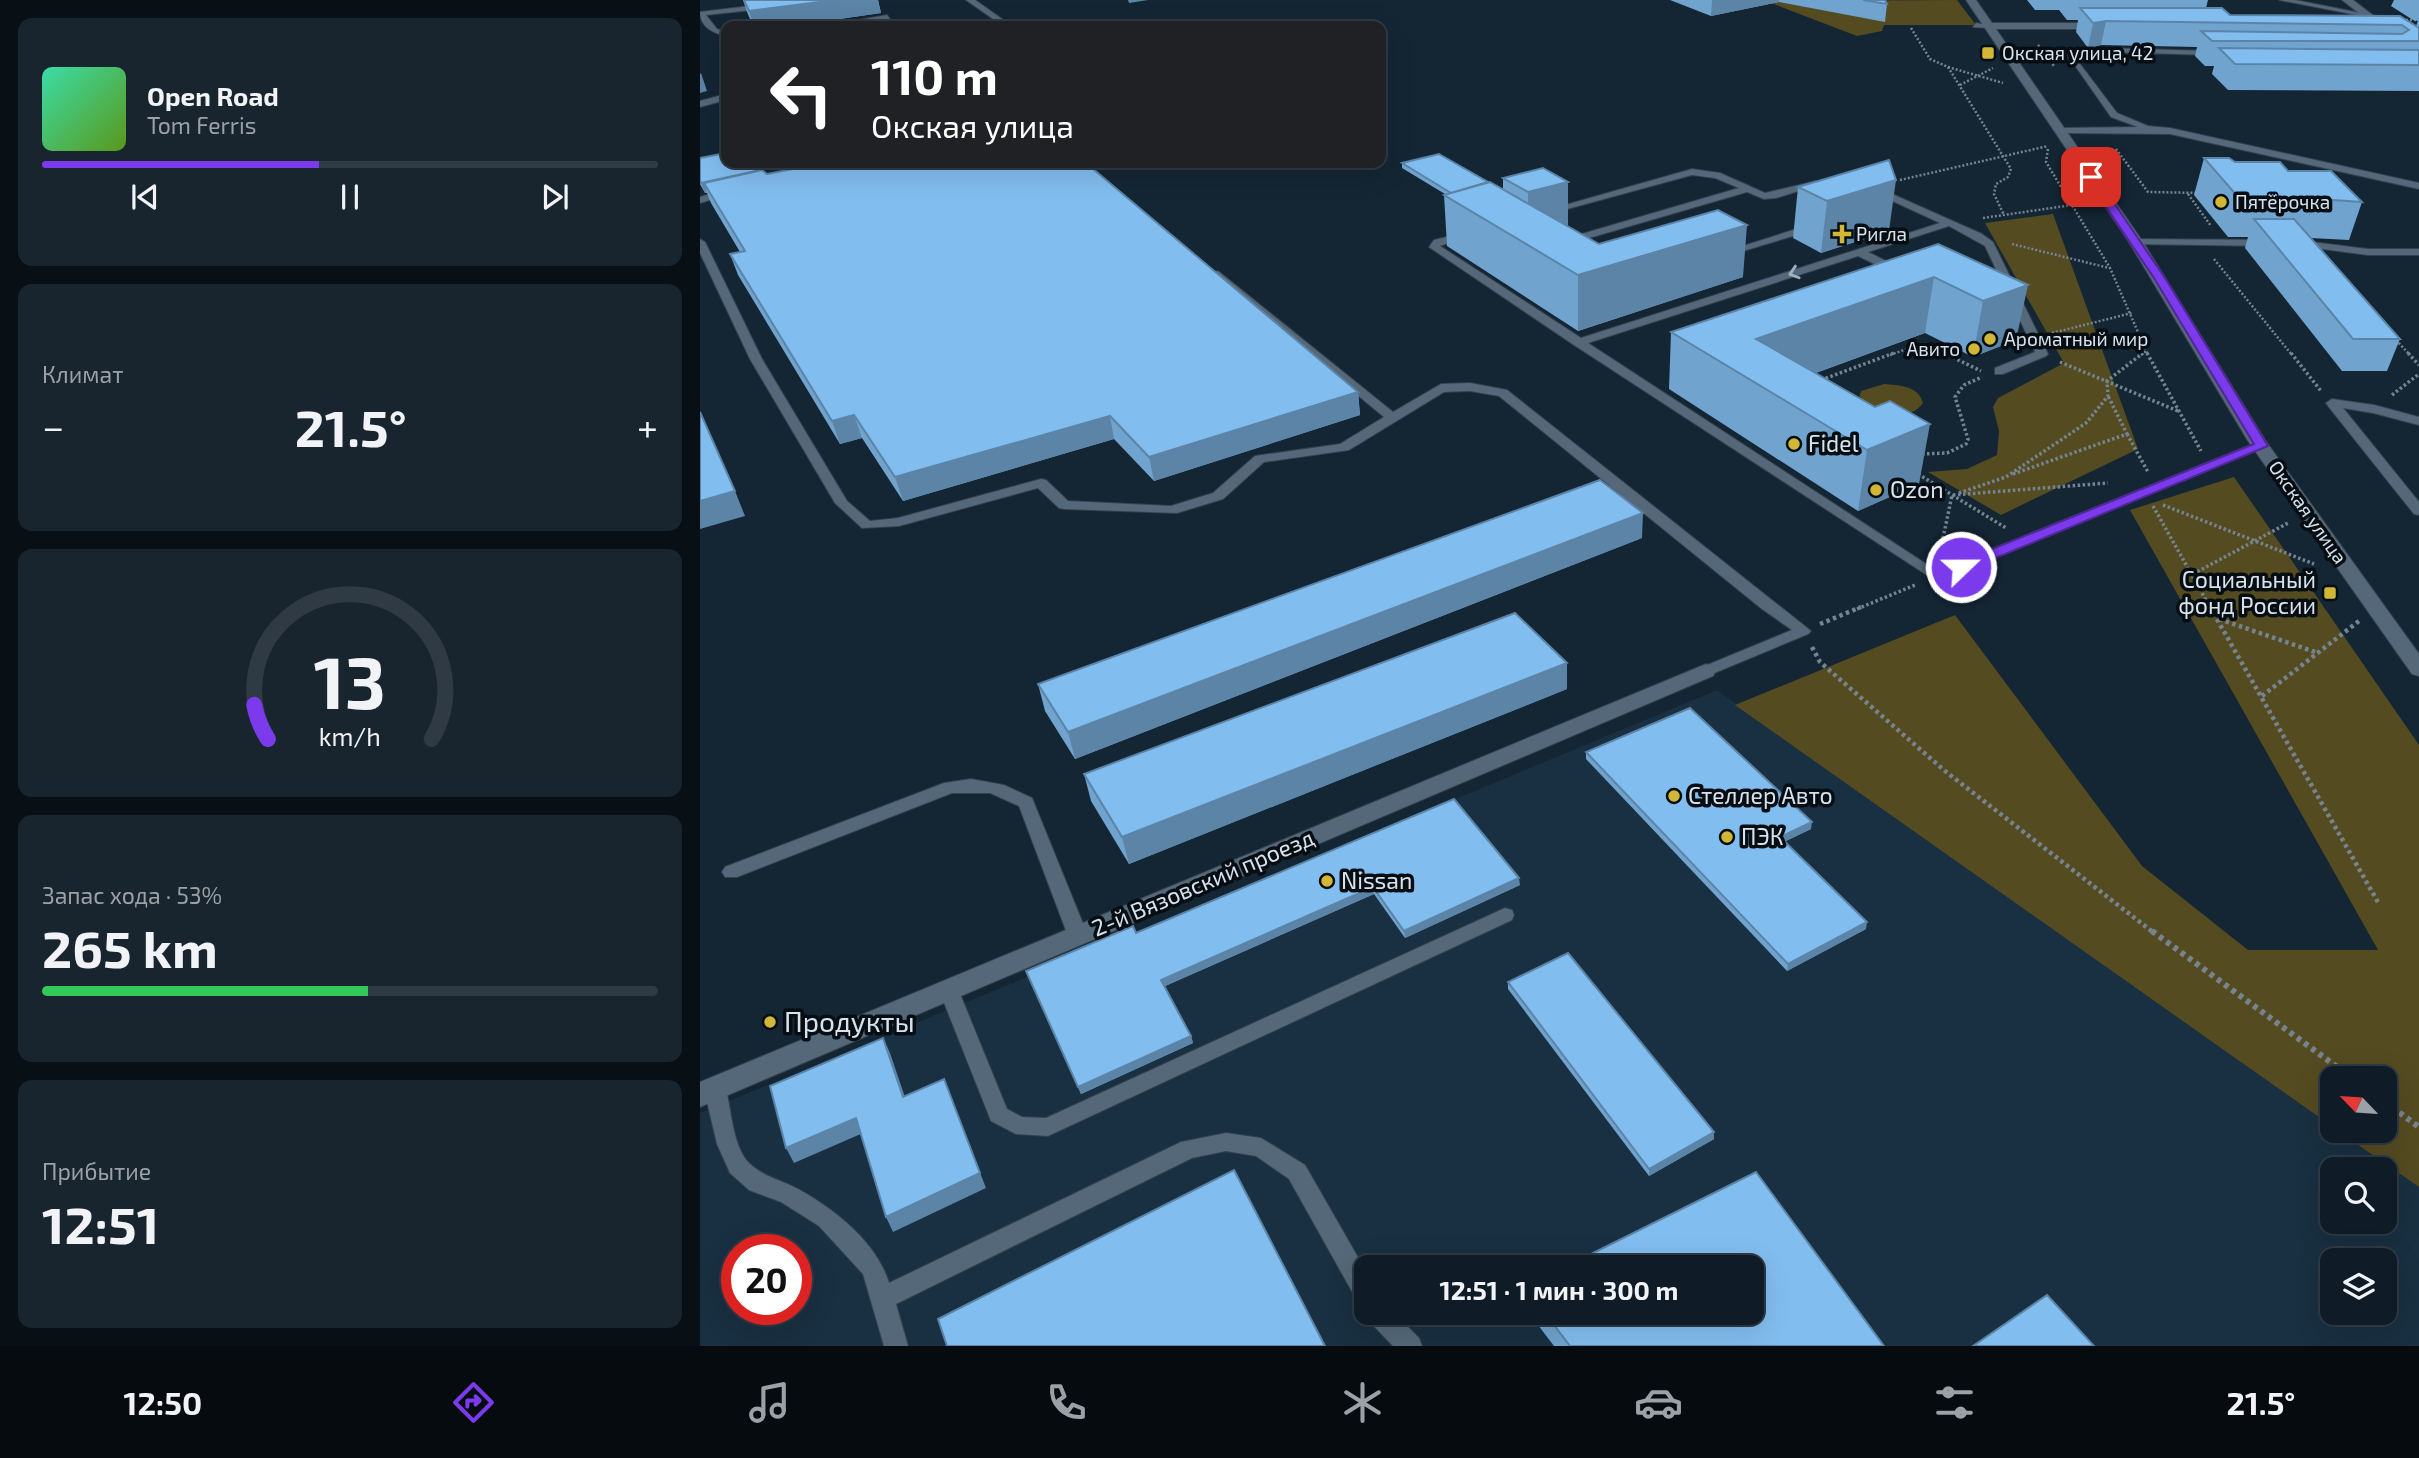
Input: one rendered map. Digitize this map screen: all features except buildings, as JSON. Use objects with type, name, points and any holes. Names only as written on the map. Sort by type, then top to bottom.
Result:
[{"type":"main road","name":"Окская улица","points":[[1971,0],[1982,26],[2060,131],[2136,242],[2261,446],[2417,662]]},
{"type":"main road","points":[[2347,0],[2387,28],[2362,26]]},
{"type":"main road","points":[[1982,26],[2115,26]]},
{"type":"main road","name":"2-й Вязовский проезд","points":[[707,1092],[1706,671]]},
{"type":"lane","points":[[970,0],[1001,21]]},
{"type":"lane","points":[[2283,0],[2367,15]]},
{"type":"lane","points":[[708,22],[781,4]]},
{"type":"lane","points":[[701,14],[775,13]]},
{"type":"lane","points":[[701,14],[715,32],[721,33]]},
{"type":"lane","points":[[858,21],[887,16]]},
{"type":"lane","points":[[2101,50],[2208,53],[2219,57]]},
{"type":"lane","points":[[2071,54],[2114,114],[2152,129],[2329,171],[2419,186]]},
{"type":"lane","points":[[700,104],[721,98]]},
{"type":"lane","points":[[2060,131],[2152,129]]},
{"type":"lane","points":[[1535,215],[1692,172],[1717,174],[1748,190],[1770,196],[1830,179]]},
{"type":"lane","points":[[1864,185],[1978,236],[1989,244],[2042,354],[1999,371]]},
{"type":"lane","points":[[700,201],[744,189]]},
{"type":"lane","points":[[1547,247],[1748,190]]},
{"type":"lane","points":[[1793,190],[1805,196]]},
{"type":"lane","points":[[1718,256],[1827,222]]},
{"type":"lane","points":[[1578,343],[1949,223]]},
{"type":"lane","points":[[1483,229],[1444,240],[1434,247],[1931,580],[2261,446]]},
{"type":"lane","points":[[700,242],[756,359],[842,503],[867,525],[899,522],[1041,483],[1064,505],[1172,510],[1218,496],[1260,459],[1344,447],[1441,388],[1470,387],[1503,393],[1766,606],[1803,631]]},
{"type":"lane","points":[[2136,242],[2306,243],[2368,252],[2419,252]]},
{"type":"lane","points":[[1859,252],[1909,276]]},
{"type":"lane","points":[[1212,270],[1392,417]]},
{"type":"lane","points":[[2013,327],[2034,337]]},
{"type":"lane","points":[[2332,403],[2374,409],[2419,421]]},
{"type":"lane","points":[[2332,403],[2419,511]]},
{"type":"lane","points":[[1706,671],[1803,631]]},
{"type":"lane","points":[[732,872],[950,787],[975,783],[1006,790],[1026,802],[1078,936]]},
{"type":"lane","points":[[949,990],[999,1115],[1010,1124],[1027,1128],[1048,1127],[1504,915]]},
{"type":"lane","points":[[707,1092],[738,1166],[757,1183],[789,1195],[827,1219],[873,1268],[895,1346]]},
{"type":"lane","points":[[882,1299],[1189,1149],[1226,1142],[1261,1147],[1297,1172],[1354,1273]]},
{"type":"lane","points":[[1389,1325],[1410,1346]]},
{"type":"path","points":[[1911,28],[1930,59],[2004,83]]},
{"type":"path","points":[[1959,85],[2002,63]]},
{"type":"path","points":[[1948,67],[2011,169],[2008,177],[1996,184],[1994,194],[2004,215]]},
{"type":"path","points":[[1864,185],[2049,145]]},
{"type":"path","points":[[2148,192],[2212,193]]},
{"type":"path","points":[[2187,193],[2223,242]]},
{"type":"path","points":[[1949,223],[2072,205],[2110,268],[2132,313],[2146,351],[2206,460]]},
{"type":"path","points":[[1978,236],[2110,268]]},
{"type":"path","points":[[2200,242],[2332,403]]},
{"type":"path","points":[[2034,337],[2132,313]]},
{"type":"path","points":[[2392,335],[2419,365]]},
{"type":"path","points":[[1819,381],[1923,343],[1989,375],[1964,385],[1955,397],[1968,439],[1966,444],[1947,453],[1920,454]]},
{"type":"path","points":[[2107,381],[2146,351]]},
{"type":"path","points":[[2042,354],[2179,411]]},
{"type":"path","points":[[2374,409],[2419,374]]},
{"type":"path","points":[[2107,381],[2108,396],[2153,480]]},
{"type":"path","points":[[2006,477],[2086,423],[2108,396]]},
{"type":"path","points":[[1952,495],[2127,434]]},
{"type":"path","points":[[1909,469],[2013,533]]},
{"type":"path","points":[[1952,495],[2113,483]]},
{"type":"path","points":[[1952,495],[1931,580],[1803,631],[1820,662],[1945,771],[2183,955],[2336,1066]]},
{"type":"path","points":[[2322,567],[2149,500],[2379,904]]},
{"type":"path","points":[[2193,574],[2294,520]]},
{"type":"path","points":[[2262,696],[2365,616]]},
{"type":"path","points":[[2218,619],[2318,653]]},
{"type":"path","points":[[2398,1112],[2419,1127]]},
{"type":"shaded area","points":[[1957,0],[1976,25],[1884,25],[1882,31],[1857,36],[1771,3],[1772,1]]},
{"type":"shaded area","points":[[2053,214],[2138,449],[2001,515],[1928,472],[1967,469],[1997,455],[1999,431],[1993,407],[1998,398],[2064,363],[1985,223]]},
{"type":"shaded area","points":[[1884,384],[1913,390],[1923,403],[1916,410],[1900,415],[1883,412],[1859,398],[1861,391]]},
{"type":"shaded area","points":[[2234,477],[2419,745],[2419,1187],[2397,1172],[2397,1157],[2376,1157],[2355,1143],[2398,1143],[2398,1066],[2320,1066],[2320,1118],[1735,705],[1955,615],[2142,866],[2248,950],[2378,950],[2130,510]]},
{"type":"shaded area","points":[[1717,690],[2320,1118],[2320,1143],[2355,1143],[2376,1157],[2320,1157],[2320,1234],[2397,1234],[2397,1172],[2419,1187],[2419,1346],[700,1346],[700,1113]]},
{"type":"place","name":"Окская улица, 42","points":[[1988,53]]},
{"type":"place","name":"Пятёрочка","points":[[2221,202]]},
{"type":"place","name":"Ригла","points":[[1842,234]]},
{"type":"place","name":"Ароматный мир","points":[[1990,339]]},
{"type":"place","name":"Авито","points":[[1974,349]]},
{"type":"place","name":"Fidel","points":[[1794,444]]},
{"type":"place","name":"Ozon","points":[[1876,490]]},
{"type":"place","name":"Социальный фонд России","points":[[2330,593]]},
{"type":"place","name":"Стеллер Авто","points":[[1674,796]]},
{"type":"place","name":"ПЭК","points":[[1727,837]]},
{"type":"place","name":"Nissan","points":[[1327,881]]},
{"type":"place","name":"Продукты","points":[[770,1022]]},
{"type":"route","points":[[1961,567],[2261,446],[2159,278],[2091,177]]}]
